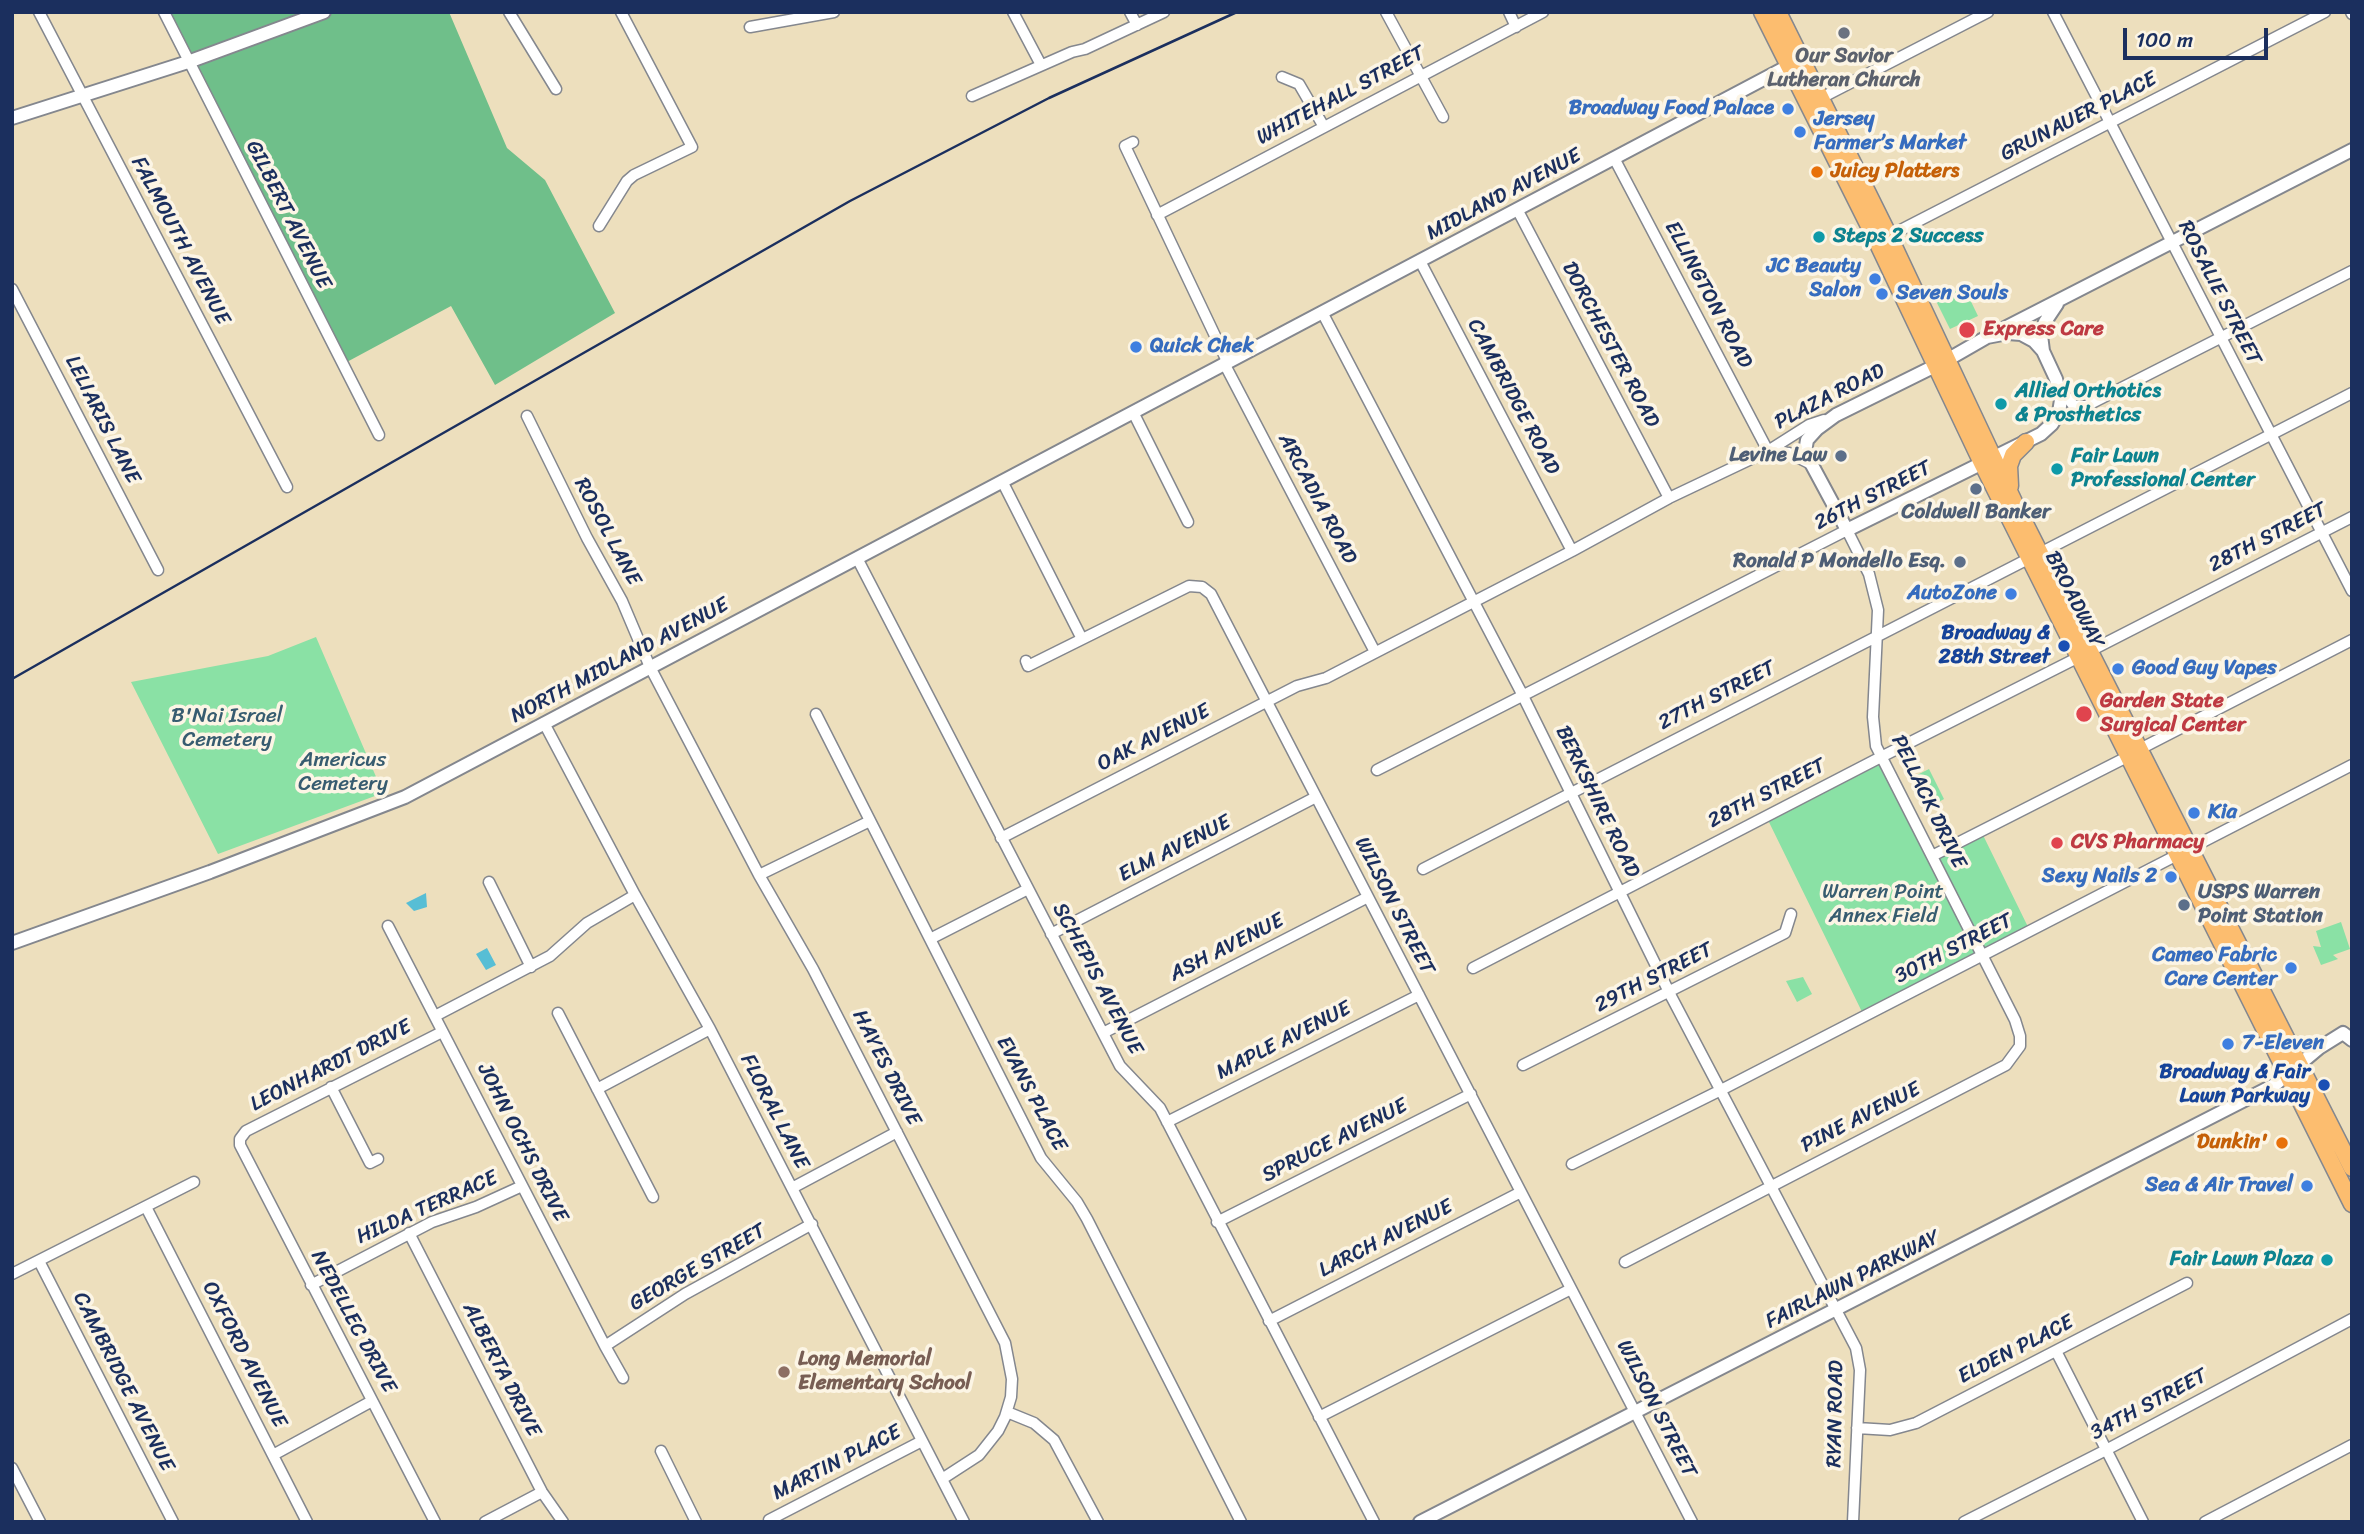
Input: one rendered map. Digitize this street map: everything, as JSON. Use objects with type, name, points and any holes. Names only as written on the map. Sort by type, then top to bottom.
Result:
[{"type":"main road","name":"BROADWAY","points":[[1762,12],[1821,98],[1889,236],[1941,363]]},
{"type":"main road","name":"BROADWAY","points":[[1778,12],[1795,63],[1878,244],[1941,363],[2293,1070],[2352,1204]]},
{"type":"main road","points":[[2014,502],[2009,466],[2013,455],[2026,442]]},
{"type":"main road","name":"BROADWAY","points":[[1988,461],[2014,502],[2035,556]]},
{"type":"main road","name":"BROADWAY","points":[[2293,1070],[2352,1168]]},
{"type":"street","name":"FALMOUTH AVENUE","points":[[39,12],[287,487]]},
{"type":"street","name":"GILBERT AVENUE","points":[[164,12],[379,435]]},
{"type":"street","points":[[12,118],[188,62],[324,12]]},
{"type":"street","points":[[509,12],[556,89]]},
{"type":"street","points":[[599,226],[627,181],[634,175],[692,147],[621,12]]},
{"type":"street","points":[[750,27],[833,12]]},
{"type":"street","points":[[1013,12],[1041,65]]},
{"type":"street","points":[[1130,12],[1137,24]]},
{"type":"street","points":[[972,96],[1041,65],[1085,49],[1164,12]]},
{"type":"street","points":[[1386,12],[1443,117]]},
{"type":"street","points":[[1509,12],[1516,27]]},
{"type":"street","name":"WHITEHALL STREET","points":[[1157,215],[1543,12]]},
{"type":"street","points":[[1821,98],[1988,12]]},
{"type":"street","name":"ROSALIE STREET","points":[[2053,12],[2352,591]]},
{"type":"street","name":"GRUNAUER PLACE","points":[[1889,236],[2325,12]]},
{"type":"street","name":"MIDLAND AVENUE","points":[[1225,362],[1795,63]]},
{"type":"street","points":[[1282,77],[1299,84],[1324,127]]},
{"type":"street","name":"ARCADIA ROAD","points":[[1133,142],[1125,146],[1225,362],[1375,652]]},
{"type":"street","name":"PLAZA ROAD","points":[[1326,678],[1669,498],[1768,451],[1809,425],[1836,415],[1941,363],[2352,150]]},
{"type":"street","name":"ELLINGTON ROAD","points":[[1614,158],[1768,451]]},
{"type":"street","name":"DORCHESTER ROAD","points":[[1517,209],[1669,498]]},
{"type":"street","name":"CAMBRIDGE ROAD","points":[[1420,261],[1572,551]]},
{"type":"street","points":[[2062,299],[2050,311],[2045,322],[2041,335],[2043,351],[2067,400],[2074,406],[2084,407],[2352,271]]},
{"type":"street","name":"LELIARIS LANE","points":[[12,289],[158,570]]},
{"type":"street","name":"BERKSHIRE ROAD","points":[[1322,312],[1523,697],[1669,992],[1838,1310]]},
{"type":"street","points":[[1987,337],[2008,333],[2021,334],[2034,341],[2043,351]]},
{"type":"street","name":"NORTH MIDLAND AVENUE","points":[[12,943],[376,810],[1225,362]]},
{"type":"street","name":"26TH STREET","points":[[1377,770],[2041,434],[2052,424],[2061,400],[2059,387]]},
{"type":"street","name":"27TH STREET","points":[[1423,869],[2352,393]]},
{"type":"street","points":[[1133,412],[1188,522]]},
{"type":"street","points":[[1809,463],[1805,452],[1807,440],[1816,429],[1836,415]]},
{"type":"street","name":"ROSOL LANE","points":[[527,416],[587,538],[622,601],[650,667]]},
{"type":"street","points":[[1768,451],[1788,453],[1809,463]]},
{"type":"street","name":"PELLACK DRIVE","points":[[1809,463],[1869,574],[1878,610],[1873,717],[1876,746],[1982,956]]},
{"type":"street","points":[[1002,481],[1082,639],[1028,666],[1026,661]]},
{"type":"street","name":"28TH STREET","points":[[1473,968],[2352,517]]},
{"type":"street","name":"SCHEPIS AVENUE","points":[[857,558],[1119,1066],[1150,1096],[1167,1122],[1374,1522]]},
{"type":"street","name":"WILSON STREET","points":[[1082,639],[1189,586],[1202,587],[1211,594],[1636,1413],[1689,1521]]},
{"type":"street","points":[[1932,856],[2352,640]]},
{"type":"street","name":"HAYES DRIVE","points":[[650,667],[759,876],[813,969],[1005,1343],[1012,1379],[1007,1412],[998,1432],[979,1455],[942,1479]]},
{"type":"street","name":"OAK AVENUE","points":[[1001,838],[1297,687],[1326,678]]},
{"type":"street","name":"EVANS PLACE","points":[[816,714],[1041,1157],[1087,1219],[1241,1522]]},
{"type":"street","name":"FLORAL LANE","points":[[544,723],[710,1029],[964,1522]]},
{"type":"street","name":"30TH STREET","points":[[1572,1164],[2352,765]]},
{"type":"street","name":"ELM AVENUE","points":[[1051,934],[1316,797]]},
{"type":"street","points":[[759,876],[870,821]]},
{"type":"street","points":[[489,882],[531,967]]},
{"type":"street","points":[[930,939],[1028,889]]},
{"type":"street","name":"LEONHARDT DRIVE","points":[[435,1016],[531,967],[556,951],[587,923],[635,895]]},
{"type":"street","name":"ASH AVENUE","points":[[1103,1033],[1368,897]]},
{"type":"street","name":"29TH STREET","points":[[1523,1066],[1785,933],[1791,914]]},
{"type":"street","name":"JOHN OCHS DRIVE","points":[[388,926],[623,1378]]},
{"type":"street","name":"PINE AVENUE","points":[[1625,1262],[2006,1065],[2020,1046],[2018,1026],[1982,956]]},
{"type":"street","name":"MAPLE AVENUE","points":[[1167,1122],[1419,995]]},
{"type":"street","points":[[558,1013],[653,1197]]},
{"type":"street","points":[[597,1089],[710,1029]]},
{"type":"street","name":"LEONHARDT DRIVE","points":[[240,1139],[246,1131],[443,1032]]},
{"type":"street","name":"FAIRLAWN PARKWAY","points":[[1420,1522],[2276,1084],[2319,1048],[2349,1034]]},
{"type":"street","points":[[331,1087],[370,1163],[378,1159]]},
{"type":"street","name":"SPRUCE AVENUE","points":[[1217,1222],[1471,1094]]},
{"type":"street","points":[[792,1188],[897,1132]]},
{"type":"street","name":"NEDELLEC DRIVE","points":[[240,1139],[241,1151],[435,1522]]},
{"type":"street","points":[[12,1274],[194,1182]]},
{"type":"street","name":"HILDA TERRACE","points":[[311,1284],[432,1222],[497,1199],[522,1186]]},
{"type":"street","name":"LARCH AVENUE","points":[[1269,1321],[1521,1192]]},
{"type":"street","name":"OXFORD AVENUE","points":[[146,1207],[307,1522]]},
{"type":"street","name":"GEORGE STREET","points":[[604,1346],[685,1294],[812,1224]]},
{"type":"street","name":"ALBERTA DRIVE","points":[[409,1233],[542,1492],[564,1522]]},
{"type":"street","name":"CAMBRIDGE AVENUE","points":[[39,1261],[173,1522]]},
{"type":"street","name":"ELDEN PLACE","points":[[1857,1428],[1890,1430],[1916,1423],[2188,1283]]},
{"type":"street","points":[[1320,1418],[1571,1289]]},
{"type":"street","name":"RYAN ROAD","points":[[1838,1310],[1859,1359],[1853,1522]]},
{"type":"street","name":"34TH STREET","points":[[1964,1522],[2352,1319]]},
{"type":"street","points":[[2056,1351],[2143,1522]]},
{"type":"street","points":[[273,1455],[372,1401]]},
{"type":"street","points":[[1007,1412],[1034,1423],[1054,1440],[1098,1522]]},
{"type":"street","name":"MARTIN PLACE","points":[[769,1520],[922,1441]]},
{"type":"street","points":[[2205,1522],[2352,1446]]},
{"type":"street","points":[[661,1451],[696,1522]]},
{"type":"street","points":[[12,1468],[40,1522]]},
{"type":"street","points":[[485,1522],[542,1492]]},
{"type":"green space","points":[[168,12],[449,12],[507,148],[545,180],[615,313],[495,385],[451,306],[345,363]]},
{"type":"green space","points":[[1964,287],[1978,316],[1950,329],[1936,301]]},
{"type":"green space","name":"B'Nai Israel Cemetery","points":[[316,637],[383,793],[218,854],[131,682],[268,656]]},
{"type":"green space","name":"Warren Point Annex Field","points":[[1881,757],[1932,856],[1981,831],[2030,931],[1864,1016],[1766,816]]},
{"type":"green space","points":[[1929,769],[1944,799],[1930,807],[1915,776]]},
{"type":"green space","points":[[2341,922],[2350,949],[2333,955],[2338,959],[2321,965],[2313,946],[2321,947],[2316,931]]},
{"type":"green space","points":[[1803,977],[1812,994],[1797,1002],[1786,981]]},
{"type":"water","points":[[426,893],[427,907],[414,911],[406,903]]},
{"type":"water","points":[[487,948],[496,965],[486,970],[476,954]]},
{"type":"railway","points":[[12,679],[850,201],[1049,98],[1237,12]]},
{"type":"place","name":"Our Savior Lutheran Church","points":[[1844,33]]},
{"type":"place","name":"Broadway Food Palace","points":[[1788,109]]},
{"type":"place","name":"Jersey Farmer’s Market","points":[[1800,132]]},
{"type":"place","name":"Juicy Platters","points":[[1817,172]]},
{"type":"place","name":"Steps 2 Success","points":[[1819,237]]},
{"type":"place","name":"JC Beauty Salon","points":[[1875,279]]},
{"type":"place","name":"Seven Souls","points":[[1882,294]]},
{"type":"place","name":"Express Care","points":[[1967,330]]},
{"type":"place","name":"Quick Chek","points":[[1136,347]]},
{"type":"place","name":"Allied Orthotics & Prosthetics","points":[[2001,404]]},
{"type":"place","name":"Levine Law","points":[[1841,456]]},
{"type":"place","name":"Fair Lawn Professional Center","points":[[2057,469]]},
{"type":"place","name":"Coldwell Banker","points":[[1976,489]]},
{"type":"place","name":"Ronald P Mondello Esq.","points":[[1960,562]]},
{"type":"place","name":"AutoZone","points":[[2011,594]]},
{"type":"place","name":"Broadway & 28th Street","points":[[2064,646]]},
{"type":"place","name":"Good Guy Vapes","points":[[2118,669]]},
{"type":"place","name":"Garden State Surgical Center","points":[[2084,714]]},
{"type":"place","name":"Kia","points":[[2194,813]]},
{"type":"place","name":"CVS Pharmacy","points":[[2057,843]]},
{"type":"place","name":"Sexy Nails 2","points":[[2171,877]]},
{"type":"place","name":"USPS Warren Point Station","points":[[2184,905]]},
{"type":"place","name":"Cameo Fabric Care Center","points":[[2291,968]]},
{"type":"place","name":"7-Eleven","points":[[2228,1044]]},
{"type":"place","name":"Broadway & Fair Lawn Parkway","points":[[2324,1085]]},
{"type":"place","name":"Dunkin'","points":[[2282,1143]]},
{"type":"place","name":"Sea & Air Travel","points":[[2307,1186]]},
{"type":"place","name":"Fair Lawn Plaza","points":[[2327,1260]]},
{"type":"place","name":"Long Memorial Elementary School","points":[[784,1372]]},
{"type":"park label","name":"Americus Cemetery","points":[[343,773]]}]
